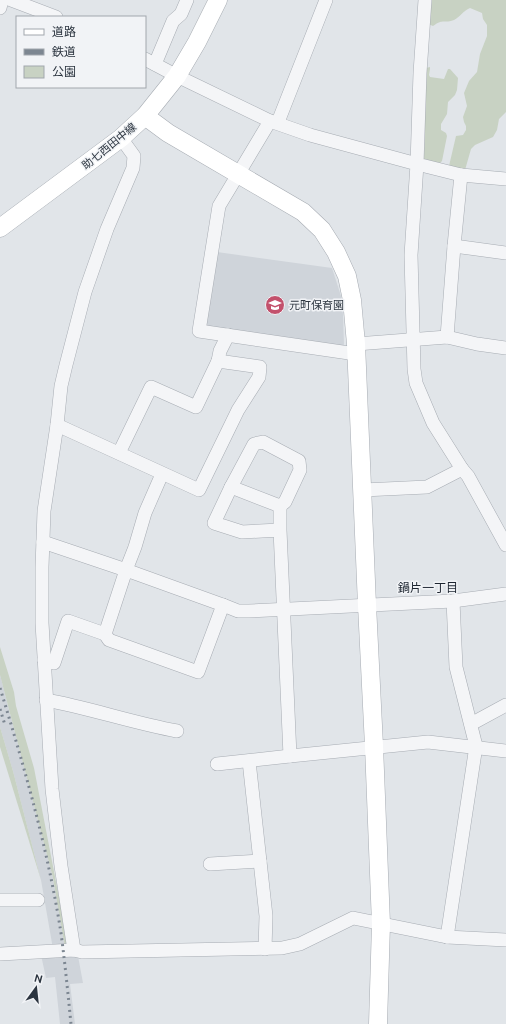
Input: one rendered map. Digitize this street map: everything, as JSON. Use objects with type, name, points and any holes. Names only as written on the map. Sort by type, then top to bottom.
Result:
[{"type":"street","points":[[0,8],[2,0]]},
{"type":"street","points":[[11,0],[53,16]]},
{"type":"street","points":[[187,0],[181,14],[174,21],[150,61],[177,76],[274,122],[310,135],[461,175],[506,179]]},
{"type":"street","name":"助七西田中線","points":[[0,228],[121,138],[145,116],[177,76],[197,42],[218,0]]},
{"type":"street","points":[[326,0],[274,122],[239,173],[219,206],[199,330],[228,335],[356,349],[412,340],[446,337],[477,344],[506,348]]},
{"type":"street","points":[[425,0],[420,72],[418,164],[411,255],[413,309],[412,340],[416,383],[433,423],[468,476],[506,545]]},
{"type":"street","points":[[145,116],[168,133],[239,173],[303,212],[322,230],[336,252],[347,276],[352,300],[356,349],[366,605],[374,746],[381,924],[378,1024]]},
{"type":"street","points":[[74,950],[61,866],[52,789],[42,623],[43,542],[47,486],[57,425],[62,381],[85,292],[107,229],[133,168],[134,156],[121,138]]},
{"type":"street","points":[[446,337],[461,175]]},
{"type":"street","points":[[454,246],[506,253]]},
{"type":"street","points":[[119,453],[151,387],[196,407],[218,361],[220,351],[228,335]]},
{"type":"street","points":[[57,425],[199,490],[238,410],[259,377],[260,367],[218,361]]},
{"type":"street","points":[[280,506],[285,502],[300,470],[299,461],[263,442],[254,444],[214,523],[242,532],[280,530]]},
{"type":"street","points":[[362,490],[427,487],[462,469]]},
{"type":"street","points":[[105,634],[135,547],[145,512],[162,474]]},
{"type":"street","points":[[231,487],[280,506]]},
{"type":"street","points":[[280,506],[290,756]]},
{"type":"street","points":[[43,542],[126,570],[238,611],[453,601],[506,594]]},
{"type":"street","points":[[448,937],[476,746],[456,667],[453,601]]},
{"type":"street","points":[[44,660],[54,663],[68,621],[105,634],[109,640],[198,672],[223,605]]},
{"type":"street","points":[[46,700],[144,725],[177,730]]},
{"type":"street","points":[[471,724],[506,706]]},
{"type":"street","points":[[217,764],[374,746],[428,742],[476,746],[506,751]]},
{"type":"street","points":[[249,760],[266,916],[265,949]]},
{"type":"street","points":[[210,864],[260,861]]},
{"type":"street","points":[[0,900],[38,900]]},
{"type":"street","points":[[0,954],[74,950],[82,952],[282,948],[300,944],[354,918],[448,937],[506,940]]},
{"type":"shaded area","name":"元町保育園","points":[[217,252],[332,268],[341,296],[344,345],[340,349],[203,329]]},
{"type":"shaded area","points":[[0,675],[53,878],[65,948],[53,949],[41,880],[0,727]]},
{"type":"shaded area","points":[[41,955],[78,956],[83,983],[70,984],[75,1024],[60,1024],[55,977],[46,978]]},
{"type":"green space","points":[[432,0],[506,0],[506,112],[499,119],[497,130],[493,137],[475,145],[471,149],[465,170],[449,166],[456,136],[463,135],[466,130],[463,117],[467,106],[464,93],[469,81],[477,72],[480,54],[487,36],[487,25],[483,19],[482,13],[470,8],[454,20],[440,22],[433,26],[428,24]]},
{"type":"green space","points":[[430,67],[430,77],[444,79],[448,69],[450,69],[458,78],[457,90],[455,95],[448,102],[447,114],[441,124],[441,130],[446,133],[447,136],[442,161],[440,163],[424,160],[426,68]]},
{"type":"green space","points":[[0,647],[14,692],[16,706],[34,768],[68,944],[65,948],[53,878],[0,675]]},
{"type":"green space","points":[[0,727],[13,771],[41,880],[0,747]]},
{"type":"railway","points":[[0,688],[27,779],[50,871],[61,933],[71,1024]]},
{"type":"railway","points":[[0,709],[5,725]]},
{"type":"place","name":"元町保育園","points":[[275,305]]},
{"type":"district","name":"鍋片一丁目","points":[[428,587]]}]
